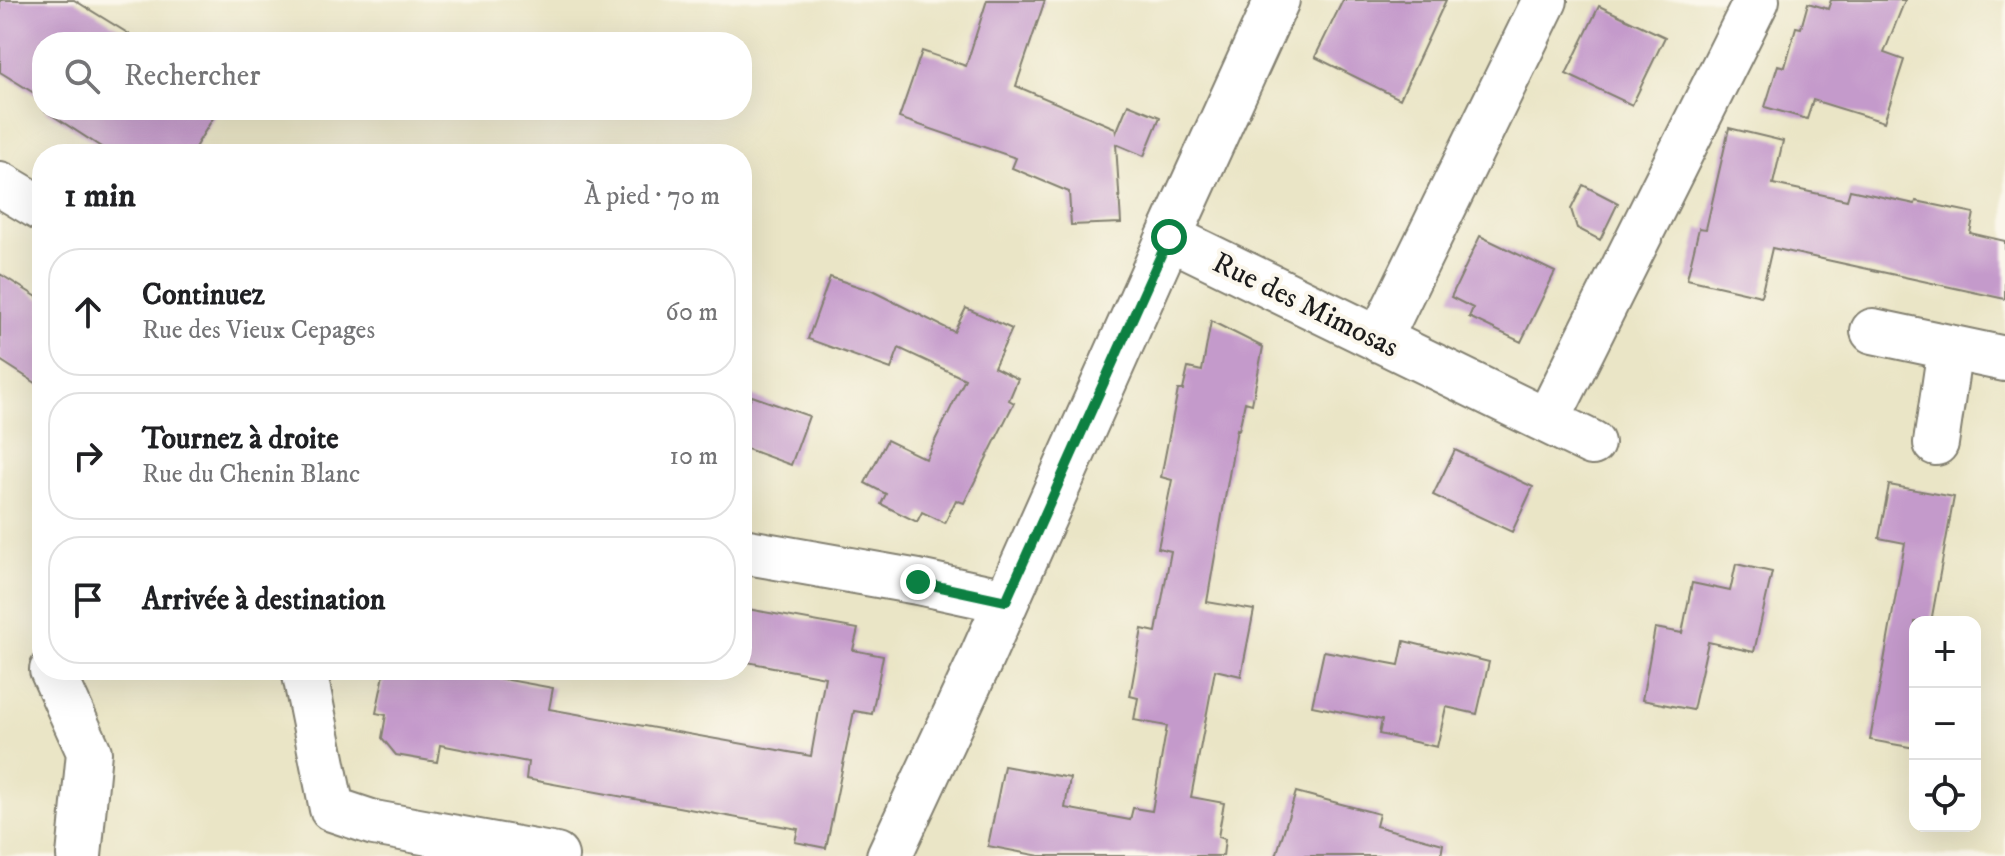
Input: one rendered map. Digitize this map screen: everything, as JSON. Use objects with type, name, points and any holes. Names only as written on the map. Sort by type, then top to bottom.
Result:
[{"type":"street","points":[[889,856],[1277,0]]},
{"type":"street","points":[[1379,340],[1545,0]]},
{"type":"street","points":[[1547,421],[1757,0]]},
{"type":"street","points":[[0,184],[32,203]]},
{"type":"street","name":"Rue des Mimosas","points":[[1169,237],[1592,443]]},
{"type":"street","points":[[1873,331],[2005,359]]},
{"type":"street","points":[[1936,443],[1950,348]]},
{"type":"street","points":[[752,553],[1006,601]]},
{"type":"street","points":[[57,680],[89,752],[79,856]]},
{"type":"street","points":[[306,680],[332,809],[374,823],[556,856]]},
{"type":"building","points":[[0,0],[74,0],[126,32],[32,32],[32,92],[0,72]]},
{"type":"building","points":[[987,0],[1045,0],[1016,86],[1115,128],[1116,133],[1128,104],[1160,117],[1144,156],[1116,144],[1121,223],[1071,225],[1069,192],[1012,168],[1016,158],[899,118],[922,51],[966,66]]},
{"type":"building","points":[[1343,0],[1446,0],[1400,99],[1315,57]]},
{"type":"building","points":[[1831,0],[1905,0],[1884,53],[1904,60],[1884,122],[1813,100],[1807,119],[1765,107],[1778,65],[1785,67],[1796,27],[1801,28],[1808,3],[1828,9]]},
{"type":"building","points":[[1599,6],[1665,37],[1632,105],[1566,74]]},
{"type":"building","points":[[59,120],[212,120],[197,144],[97,144]]},
{"type":"building","points":[[1729,128],[1783,141],[1773,184],[1847,200],[1850,190],[1974,213],[1970,233],[2005,241],[2005,299],[1772,248],[1761,296],[1687,279],[1699,228],[1706,229]]},
{"type":"building","points":[[1583,185],[1618,203],[1600,240],[1577,228],[1571,209]]},
{"type":"building","points":[[1480,236],[1555,272],[1521,342],[1469,317],[1473,308],[1451,297]]},
{"type":"building","points":[[0,274],[32,294],[32,381],[0,360]]},
{"type":"building","points":[[830,277],[872,291],[954,332],[966,308],[1012,329],[994,367],[1018,379],[1009,400],[1014,403],[964,503],[956,500],[945,523],[922,512],[917,522],[881,504],[886,494],[865,483],[887,440],[926,459],[965,379],[899,348],[891,369],[808,339]]},
{"type":"building","points":[[1211,321],[1263,347],[1252,404],[1245,402],[1237,429],[1207,602],[1254,610],[1241,676],[1215,670],[1191,797],[1224,803],[1218,837],[1225,839],[1223,856],[1040,856],[988,846],[1004,766],[1070,778],[1065,808],[1130,820],[1133,808],[1152,811],[1167,726],[1134,720],[1138,698],[1130,696],[1142,629],[1156,632],[1171,551],[1158,548],[1172,480],[1161,477],[1178,390],[1183,390],[1188,368],[1202,371]]},
{"type":"building","points":[[752,396],[809,416],[791,465],[752,451]]},
{"type":"building","points":[[1455,450],[1533,487],[1512,532],[1433,495]]},
{"type":"building","points":[[1889,485],[1954,497],[1932,616],[1909,616],[1909,747],[1870,740],[1905,543],[1879,538]]},
{"type":"building","points":[[1736,564],[1772,572],[1754,652],[1708,642],[1693,710],[1642,700],[1655,628],[1682,633],[1692,583],[1730,591]]},
{"type":"building","points":[[752,610],[858,629],[853,650],[883,656],[872,714],[854,711],[826,848],[795,842],[798,829],[526,779],[528,762],[440,745],[437,762],[396,755],[382,738],[386,715],[376,713],[383,680],[509,680],[553,688],[549,709],[811,756],[825,677],[752,663]]},
{"type":"building","points":[[1404,641],[1489,662],[1477,714],[1446,707],[1437,747],[1379,734],[1382,720],[1312,706],[1324,651],[1399,665]]},
{"type":"building","points":[[1296,792],[1379,814],[1376,826],[1443,844],[1441,856],[1276,856]]},
{"type":"route","points":[[918,582],[1006,601],[1169,237]]}]
